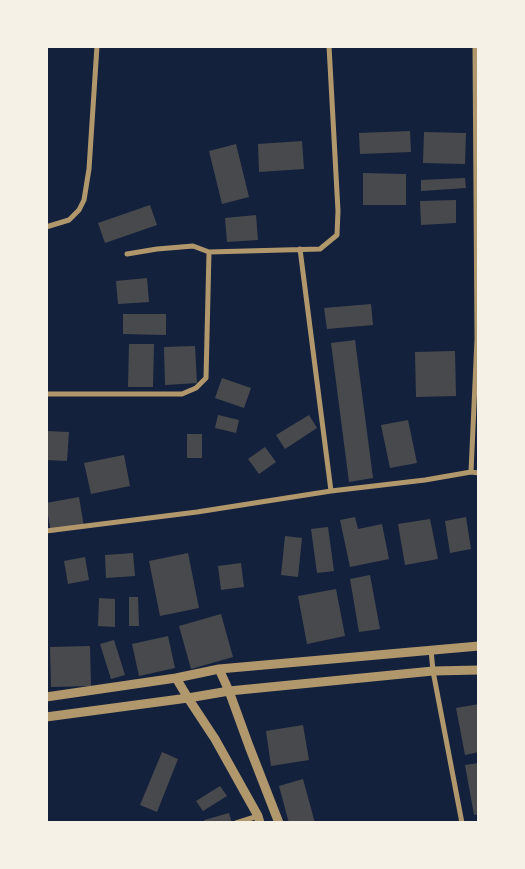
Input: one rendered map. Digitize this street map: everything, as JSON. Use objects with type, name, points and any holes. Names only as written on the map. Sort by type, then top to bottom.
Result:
[{"type":"street","points":[[46,227],[69,220],[79,210],[84,200],[89,169],[97,46]]},
{"type":"street","points":[[127,254],[193,246],[209,252],[320,249],[337,235],[338,211],[329,46]]},
{"type":"street","points":[[471,472],[478,339],[475,46]]},
{"type":"street","points":[[300,249],[331,491]]},
{"type":"street","points":[[46,394],[182,394],[196,388],[206,378],[209,252]]},
{"type":"street","points":[[46,531],[197,512],[471,472],[479,473]]},
{"type":"street","points":[[46,697],[176,678],[219,669],[479,646]]},
{"type":"street","points":[[431,650],[433,671],[462,823]]},
{"type":"street","points":[[219,669],[230,691],[279,823]]},
{"type":"street","points":[[46,717],[230,691],[433,671],[479,670]]},
{"type":"street","points":[[176,678],[215,739],[259,819],[236,823]]},
{"type":"building","points":[[410,131],[411,152],[360,154],[359,133]]},
{"type":"building","points":[[424,132],[466,133],[465,164],[423,163]]},
{"type":"building","points":[[302,141],[304,169],[259,172],[258,144]]},
{"type":"building","points":[[236,144],[249,197],[222,204],[209,151]]},
{"type":"building","points":[[363,173],[406,174],[406,205],[363,205]]},
{"type":"building","points":[[465,178],[466,188],[421,191],[421,180]]},
{"type":"building","points":[[456,200],[456,223],[421,225],[420,201]]},
{"type":"building","points":[[150,205],[157,225],[105,243],[98,223]]},
{"type":"building","points":[[256,215],[258,240],[227,242],[225,218]]},
{"type":"building","points":[[147,278],[149,302],[118,304],[116,281]]},
{"type":"building","points":[[371,304],[373,325],[327,329],[324,308]]},
{"type":"building","points":[[123,314],[166,314],[166,335],[123,334]]},
{"type":"building","points":[[355,340],[373,478],[349,482],[331,343]]},
{"type":"building","points":[[129,344],[154,344],[153,387],[128,387]]},
{"type":"building","points":[[195,346],[197,383],[165,385],[164,347]]},
{"type":"building","points":[[455,351],[456,396],[416,397],[415,352]]},
{"type":"building","points":[[222,378],[251,388],[244,408],[215,398]]},
{"type":"building","points":[[218,415],[239,420],[236,433],[215,428]]},
{"type":"building","points":[[309,415],[317,428],[285,449],[276,435]]},
{"type":"building","points":[[408,420],[417,463],[390,468],[381,425]]},
{"type":"building","points":[[46,431],[69,432],[67,461],[46,460]]},
{"type":"building","points":[[187,434],[202,434],[202,458],[187,458]]},
{"type":"building","points":[[265,447],[276,462],[259,474],[248,459]]},
{"type":"building","points":[[124,455],[130,486],[91,494],[84,463]]},
{"type":"building","points":[[79,497],[84,527],[51,533],[46,503]]},
{"type":"building","points":[[355,517],[358,529],[382,524],[389,559],[350,567],[340,520]]},
{"type":"building","points":[[466,517],[471,549],[450,553],[445,521]]},
{"type":"building","points":[[430,519],[438,559],[405,565],[398,524]]},
{"type":"building","points":[[328,527],[334,571],[317,573],[311,529]]},
{"type":"building","points":[[285,536],[302,538],[298,577],[281,575]]},
{"type":"building","points":[[133,553],[135,576],[106,578],[105,555]]},
{"type":"building","points":[[188,553],[199,608],[160,616],[149,561]]},
{"type":"building","points":[[85,557],[89,580],[68,584],[64,561]]},
{"type":"building","points":[[241,563],[244,587],[221,590],[218,566]]},
{"type":"building","points":[[370,575],[380,629],[359,632],[350,579]]},
{"type":"building","points":[[336,589],[345,636],[307,644],[298,596]]},
{"type":"building","points":[[129,597],[138,597],[139,626],[129,626]]},
{"type":"building","points":[[99,598],[115,599],[115,627],[98,626]]},
{"type":"building","points":[[221,614],[233,657],[191,669],[179,626]]},
{"type":"building","points":[[168,636],[175,668],[139,676],[132,644]]},
{"type":"building","points":[[114,640],[125,675],[111,679],[100,644]]},
{"type":"building","points":[[90,646],[91,686],[51,687],[50,647]]},
{"type":"building","points":[[479,704],[479,752],[465,755],[456,708]]},
{"type":"building","points":[[303,725],[309,760],[271,766],[266,731]]},
{"type":"building","points":[[162,752],[178,759],[157,812],[140,805]]},
{"type":"building","points":[[479,763],[479,814],[474,815],[465,765]]},
{"type":"building","points":[[303,779],[315,823],[289,823],[279,786]]},
{"type":"building","points":[[220,786],[227,796],[203,811],[196,801]]},
{"type":"building","points":[[229,813],[232,823],[205,823],[204,820]]}]
